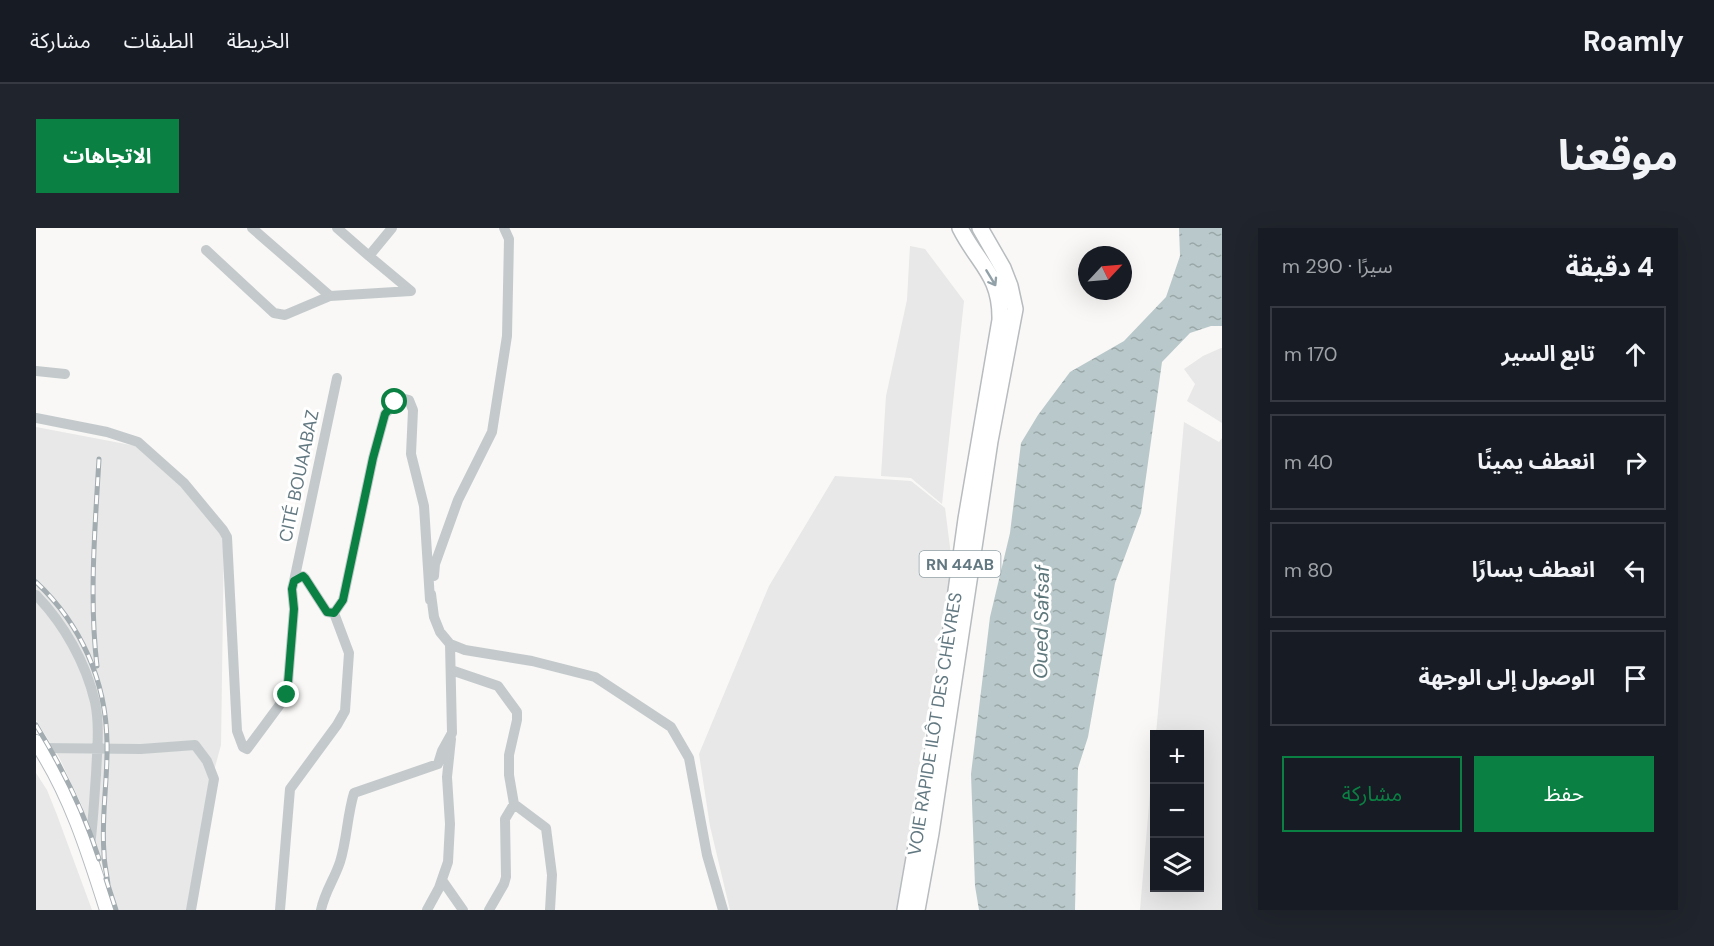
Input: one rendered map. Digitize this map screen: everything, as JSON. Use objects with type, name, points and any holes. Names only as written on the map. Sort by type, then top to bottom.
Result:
[{"type":"highway","name":"VOIE RAPIDE ILÔT DES CHÈVRES","points":[[905,910],[939,714],[966,519],[1000,320],[997,287],[960,228]]},
{"type":"highway","name":"VOIE RAPIDE ILÔT DES CHÈVRES","points":[[916,910],[937,798],[990,441],[1015,309],[1003,268],[980,228]]},
{"type":"main road","points":[[38,745],[71,809],[107,910]]},
{"type":"street","points":[[252,228],[330,297]]},
{"type":"street","points":[[206,250],[274,313],[285,315],[330,297],[411,291],[337,228]]},
{"type":"street","points":[[369,256],[392,228]]},
{"type":"street","points":[[430,600],[435,564],[458,500],[492,432],[507,336],[509,239],[504,228]]},
{"type":"street","points":[[36,371],[65,374]]},
{"type":"street","name":"CITÉ BOUAABAZ","points":[[36,418],[107,432],[138,442],[184,483],[223,530],[227,537],[237,731],[243,747],[247,749],[287,695],[294,609],[292,589],[337,378]]},
{"type":"street","points":[[334,613],[343,600],[373,458],[385,414],[401,398],[409,400],[413,410],[411,454],[424,506],[430,600],[440,632],[450,644],[465,650],[532,661],[595,677],[671,727],[689,758],[707,855],[723,910]]},
{"type":"street","points":[[294,581],[303,576],[327,612],[334,613]]},
{"type":"street","points":[[36,595],[69,638],[87,675],[95,703],[98,749],[89,856]]},
{"type":"street","points":[[280,910],[290,789],[345,711],[349,653],[334,613]]},
{"type":"street","points":[[427,910],[442,880],[448,861],[450,824],[447,777],[452,733],[450,644]]},
{"type":"street","points":[[451,670],[498,686],[517,712],[518,720],[509,755],[509,776],[514,804],[505,819],[506,877],[489,910]]},
{"type":"street","points":[[321,910],[324,894],[340,862],[349,809],[354,794],[438,764],[452,733]]},
{"type":"street","points":[[38,745],[98,749],[195,745],[207,761],[214,779],[191,910]]},
{"type":"street","points":[[514,804],[546,828],[552,875],[550,910]]},
{"type":"street","points":[[442,880],[463,910]]},
{"type":"shaded area","points":[[910,246],[925,249],[964,301],[942,504],[911,478],[881,476],[886,396],[907,300]]},
{"type":"shaded area","points":[[1222,348],[1222,423],[1187,401],[1195,384],[1184,369],[1203,356]]},
{"type":"shaded area","points":[[1184,422],[1219,442],[1222,438],[1222,910],[1140,910],[1150,794],[1150,892],[1204,892],[1204,730],[1156,730]]},
{"type":"shaded area","points":[[36,427],[136,446],[166,469],[224,537],[221,745],[212,778],[189,910],[118,910],[82,806],[59,757],[36,720]]},
{"type":"shaded area","points":[[835,476],[911,481],[945,508],[952,563],[897,910],[730,910],[710,826],[699,754],[769,586]]},
{"type":"shaded area","points":[[36,773],[47,790],[92,910],[36,910]]},
{"type":"water","name":"Oued Safsaf","points":[[1179,228],[1222,228],[1222,326],[1211,326],[1190,333],[1162,362],[1141,513],[1115,583],[1088,737],[1078,768],[1075,910],[979,910],[975,886],[971,774],[990,617],[1010,533],[1021,443],[1038,415],[1070,372],[1124,341],[1166,297],[1180,256]]},
{"type":"railway","points":[[97,666],[93,589],[99,459]]},
{"type":"railway","points":[[36,582],[52,598],[78,635],[88,655],[102,697],[107,742],[103,839],[108,885]]},
{"type":"railway","points":[[36,725],[72,790],[99,859]]},
{"type":"railway","points":[[106,879],[116,910]]},
{"type":"route","points":[[287,695],[294,581],[303,576],[327,612],[334,613],[343,600],[373,458],[385,414],[395,402]]}]
